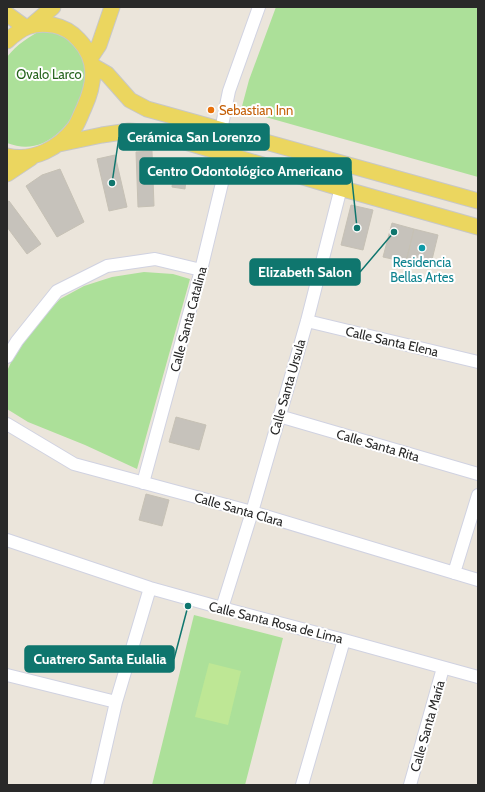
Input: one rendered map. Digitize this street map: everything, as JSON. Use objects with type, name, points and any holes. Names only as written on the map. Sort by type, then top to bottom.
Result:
[{"type":"main road","points":[[7,41],[53,7]]},
{"type":"main road","points":[[92,62],[112,7]]},
{"type":"main road","points":[[7,14],[28,26],[50,25],[68,30],[84,45],[92,62],[93,84],[90,96],[76,126],[59,144],[48,151],[35,156],[18,159],[7,156]]},
{"type":"main road","points":[[92,62],[107,74],[130,100],[147,109],[478,202]]},
{"type":"main road","points":[[59,144],[129,131],[155,133],[478,227]]},
{"type":"main road","points":[[7,174],[35,156]]},
{"type":"street","points":[[221,130],[229,92],[259,7]]},
{"type":"street","name":"Calle Santa Catalina","points":[[143,483],[201,270],[229,154]]},
{"type":"street","name":"Calle Santa Ursula","points":[[222,608],[252,512],[307,321],[347,164]]},
{"type":"street","points":[[7,357],[17,341],[57,291],[107,266],[155,259],[201,270]]},
{"type":"street","name":"Calle Santa Elena","points":[[307,321],[478,362]]},
{"type":"street","name":"Calle Santa Rita","points":[[279,416],[478,474]]},
{"type":"street","name":"Calle Santa Clara","points":[[7,424],[74,464],[252,512],[478,580]]},
{"type":"street","points":[[454,573],[478,495]]},
{"type":"street","name":"Calle Santa Rosa de Lima","points":[[7,540],[150,588],[478,677]]},
{"type":"street","points":[[97,785],[116,702],[150,588]]},
{"type":"street","points":[[302,785],[344,640]]},
{"type":"street","name":"Calle Santa María","points":[[410,785],[444,668]]},
{"type":"street","points":[[7,675],[116,702]]},
{"type":"green space","points":[[276,7],[478,7],[478,177],[241,110],[249,80]]},
{"type":"green space","name":"Ovalo Larco","points":[[43,29],[59,29],[87,49],[89,85],[87,92],[67,124],[51,139],[41,144],[31,146],[19,146],[7,143],[7,57],[28,38]]},
{"type":"green space","points":[[144,272],[173,274],[190,279],[137,469],[85,445],[28,422],[7,409],[7,371],[23,337],[60,299],[84,286],[112,277]]},
{"type":"green space","points":[[194,615],[283,638],[245,785],[152,785]]},
{"type":"green space","points":[[209,663],[241,671],[228,725],[195,717]]},
{"type":"building","points":[[152,151],[154,206],[138,207],[136,152]]},
{"type":"building","points":[[115,155],[127,207],[109,211],[97,159]]},
{"type":"building","points":[[175,160],[188,161],[185,189],[172,187]]},
{"type":"building","points":[[60,169],[84,222],[57,237],[26,186],[42,175]]},
{"type":"building","points":[[9,201],[41,244],[27,254],[7,227],[7,202]]},
{"type":"building","points":[[351,205],[373,210],[363,250],[341,245]]},
{"type":"building","points":[[392,223],[414,229],[406,262],[383,257]]},
{"type":"building","name":"Residencia Bellas Artes","points":[[414,229],[438,235],[430,268],[406,262]]},
{"type":"building","points":[[176,417],[206,425],[199,450],[169,442]]},
{"type":"building","points":[[146,494],[169,500],[162,526],[139,520]]},
{"type":"place","name":"Sebastian Inn","points":[[211,110]]},
{"type":"place","name":"Cerámica San Lorenzo","points":[[112,183]]},
{"type":"place","name":"Centro Odontológico Americano","points":[[357,228]]},
{"type":"place","name":"Elizabeth Salon","points":[[394,232]]},
{"type":"place","name":"Residencia Bellas Artes","points":[[422,248]]},
{"type":"place","name":"Cuatrero Santa Eulalia","points":[[188,606]]}]
